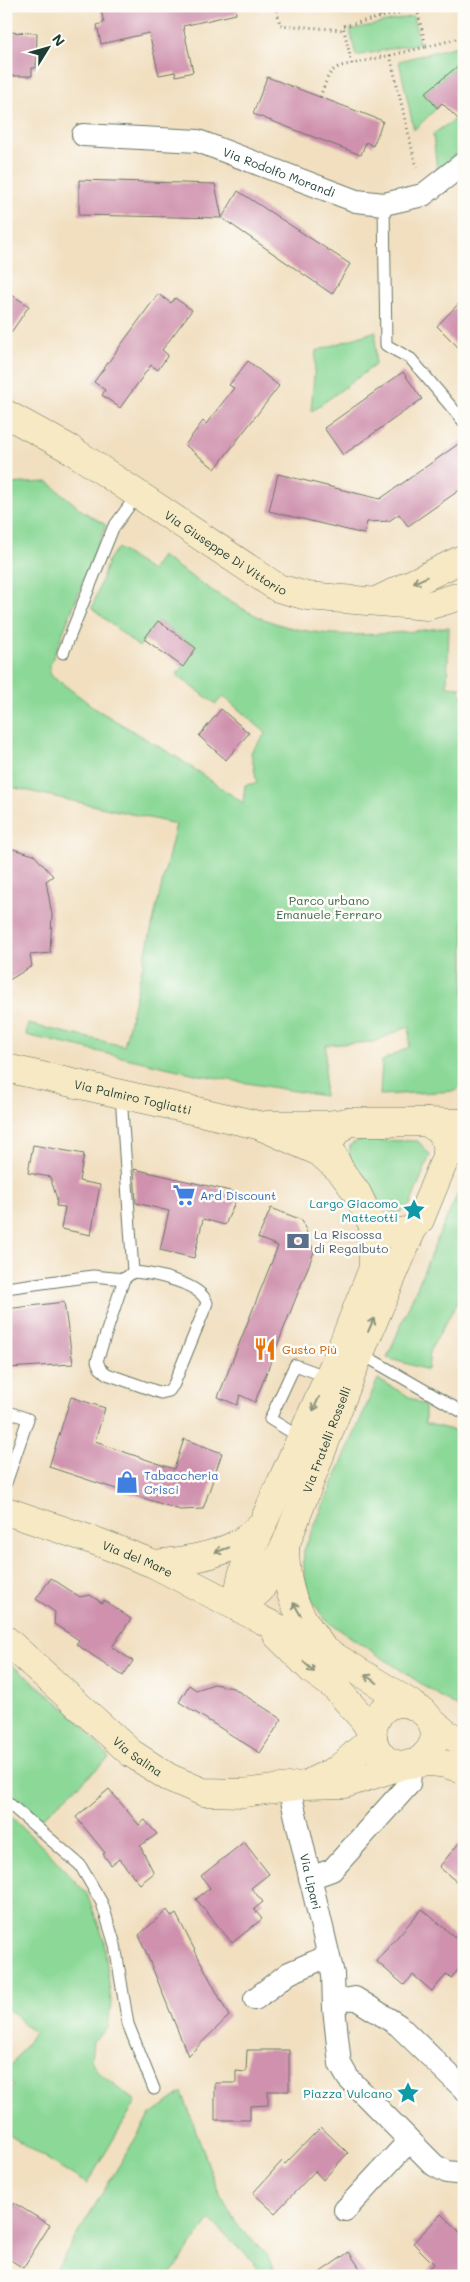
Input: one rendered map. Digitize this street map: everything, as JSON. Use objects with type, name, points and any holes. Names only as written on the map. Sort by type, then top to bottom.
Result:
[{"type":"street","name":"Via Rodolfo Morandi","points":[[83,135],[198,140],[356,201],[384,204],[423,195],[464,163]]},
{"type":"street","name":"Via Giuseppe Di Vittorio","points":[[6,414],[70,449],[278,588],[307,596],[374,601],[464,558]]},
{"type":"street","points":[[374,601],[427,606],[464,595]]},
{"type":"street","name":"Via Palmiro Togliatti","points":[[6,1068],[258,1125]]},
{"type":"street","points":[[347,1122],[334,1134],[329,1146],[340,1170],[357,1193],[373,1226],[385,1234],[412,1230]]},
{"type":"street","points":[[258,1125],[326,1125],[347,1122],[464,1123]]},
{"type":"street","points":[[427,1122],[441,1132],[447,1144],[454,1151]]},
{"type":"street","points":[[258,1125],[319,1152],[340,1170]]},
{"type":"street","name":"Via Fratelli Rosselli","points":[[324,1650],[291,1599],[286,1576],[285,1546],[360,1353],[412,1230],[420,1220],[454,1151]]},
{"type":"street","name":"Via Fratelli Rosselli","points":[[154,1564],[189,1560],[222,1550],[240,1543],[263,1523],[328,1377],[373,1268],[373,1226]]},
{"type":"street","name":"Via del Mare","points":[[6,1511],[98,1542],[154,1564],[324,1650],[422,1713]]},
{"type":"street","points":[[263,1523],[239,1580],[237,1593],[250,1614],[313,1671],[334,1686],[363,1719],[380,1754],[395,1764],[436,1763],[464,1771]]},
{"type":"street","points":[[250,1614],[260,1590],[285,1546]]},
{"type":"street","name":"Via Salina","points":[[6,1640],[131,1753],[168,1777],[204,1792],[244,1793],[297,1787]]},
{"type":"street","points":[[297,1787],[338,1769],[372,1735],[375,1722],[381,1712],[391,1706],[402,1703],[422,1713],[447,1734],[464,1742]]},
{"type":"street","points":[[297,1787],[345,1784],[411,1764],[431,1750],[434,1741],[422,1713]]},
{"type":"street","points":[[310,1878],[332,1870],[409,1784],[411,1764]]},
{"type":"street","name":"Via Lipari","points":[[297,1787],[310,1878],[330,1965],[340,2064],[348,2078],[434,2165],[447,2172],[464,2174]]},
{"type":"street","points":[[255,1999],[289,1973],[330,1965],[356,1998],[398,2025],[464,2089]]},
{"type":"street","points":[[334,2008],[344,2000],[356,1998]]},
{"type":"street","points":[[345,2210],[409,2141]]},
{"type":"lane","points":[[384,204],[386,345],[411,360],[464,422]]},
{"type":"lane","points":[[63,653],[113,528],[137,494]]},
{"type":"lane","points":[[6,1288],[93,1276],[128,1276],[148,1273],[197,1289],[205,1296],[207,1303],[174,1384],[168,1391],[161,1393],[107,1374],[100,1368],[97,1361],[128,1276],[121,1095]]},
{"type":"lane","points":[[360,1353],[464,1413]]},
{"type":"lane","points":[[301,1439],[270,1419],[295,1365],[328,1377]]},
{"type":"lane","points":[[6,1411],[28,1419],[6,1483]]},
{"type":"lane","points":[[6,1801],[80,1865],[102,1903],[115,1945],[128,2024],[154,2089]]},
{"type":"path","points":[[276,6],[280,25],[344,30]]},
{"type":"path","points":[[378,6],[380,17]]},
{"type":"path","points":[[352,64],[343,26],[417,9],[422,6]]},
{"type":"path","points":[[417,9],[426,47]]},
{"type":"path","points":[[320,97],[331,71],[340,65],[426,47],[456,38],[463,41]]},
{"type":"path","points":[[390,55],[423,195]]},
{"type":"green space","points":[[413,16],[419,43],[356,56],[350,30]]},
{"type":"green space","points":[[457,46],[464,54],[464,61],[425,93],[437,108],[414,130],[399,61]]},
{"type":"green space","points":[[464,113],[464,147],[437,171],[433,134]]},
{"type":"green space","points":[[376,331],[375,365],[311,412],[316,351]]},
{"type":"green space","name":"Parco urbano Emanuele Ferraro","points":[[48,482],[84,512],[106,525],[50,665],[50,674],[96,709],[178,758],[243,803],[245,785],[257,783],[251,752],[266,733],[223,696],[216,704],[176,675],[196,648],[158,621],[139,647],[92,608],[109,558],[118,548],[151,571],[161,556],[239,607],[274,623],[298,629],[348,635],[399,633],[449,627],[447,686],[460,687],[460,694],[464,695],[464,1083],[456,1091],[380,1095],[382,1061],[409,1047],[410,1026],[373,1042],[326,1045],[324,1096],[200,1075],[26,1035],[28,1024],[124,1046],[176,824],[6,786],[6,484]]},
{"type":"green space","points":[[360,1140],[418,1141],[430,1155],[410,1205],[402,1211],[395,1213],[384,1208],[364,1175],[349,1157],[350,1145]]},
{"type":"green space","points":[[464,1181],[464,1291],[430,1350],[428,1370],[387,1358],[441,1230]]},
{"type":"green space","points":[[378,1379],[425,1406],[425,1423],[464,1433],[464,1712],[328,1622],[311,1597],[305,1580],[304,1550]]},
{"type":"green space","points":[[6,1660],[76,1717],[109,1758],[39,1821],[22,1809],[6,1789]]},
{"type":"green space","points":[[6,1812],[48,1852],[87,1894],[104,1940],[111,2002],[108,2028],[93,2041],[91,2060],[98,2072],[136,2101],[87,2184],[6,2133],[6,2107],[11,2101],[6,2094],[14,2085],[6,2078],[6,2072],[34,2033],[6,2008]]},
{"type":"green space","points":[[182,2092],[216,2186],[236,2223],[269,2258],[276,2276],[260,2276],[253,2261],[210,2220],[169,2276],[52,2276],[149,2116]]},
{"type":"building","points":[[100,6],[235,6],[236,14],[183,26],[193,72],[176,76],[175,72],[159,75],[149,33],[101,44],[97,25],[104,23]]},
{"type":"building","points":[[6,32],[37,33],[36,68],[32,68],[32,76],[6,76]]},
{"type":"building","points":[[464,61],[464,125],[442,103],[437,108],[425,93]]},
{"type":"building","points":[[267,77],[383,121],[373,146],[366,142],[361,155],[253,114]]},
{"type":"building","points":[[79,180],[215,184],[222,218],[79,215]]},
{"type":"building","points":[[238,191],[350,264],[332,294],[222,218]]},
{"type":"building","points":[[6,291],[29,306],[6,340]]},
{"type":"building","points":[[158,294],[171,303],[175,298],[192,310],[162,350],[168,355],[158,370],[151,365],[120,408],[102,395],[105,390],[94,382]]},
{"type":"building","points":[[464,298],[464,353],[437,326]]},
{"type":"building","points":[[248,361],[279,386],[215,469],[185,445],[203,421],[206,424],[234,388],[229,385]]},
{"type":"building","points":[[403,372],[422,399],[343,455],[324,428]]},
{"type":"building","points":[[464,440],[464,487],[408,526],[399,514],[389,521],[367,522],[364,534],[269,511],[278,474],[380,499]]},
{"type":"building","points":[[158,621],[196,648],[183,667],[144,639]]},
{"type":"building","points":[[221,709],[249,733],[226,760],[199,736]]},
{"type":"building","points":[[6,847],[34,855],[53,876],[46,881],[52,915],[50,953],[30,955],[32,966],[6,982]]},
{"type":"building","points":[[33,1145],[84,1154],[79,1181],[100,1185],[91,1235],[61,1229],[65,1207],[56,1206],[57,1199],[50,1177],[28,1173]]},
{"type":"building","points":[[134,1169],[239,1193],[225,1225],[203,1219],[194,1258],[160,1250],[169,1211],[136,1203]]},
{"type":"building","points":[[271,1208],[302,1220],[314,1252],[255,1402],[240,1395],[237,1405],[218,1397],[278,1246],[258,1238]]},
{"type":"building","points":[[64,1302],[73,1364],[6,1368],[6,1309]]},
{"type":"building","points":[[71,1397],[105,1408],[95,1441],[104,1445],[174,1469],[184,1439],[222,1453],[203,1509],[180,1510],[49,1467]]},
{"type":"building","points":[[51,1578],[80,1597],[90,1595],[102,1603],[104,1600],[131,1619],[112,1647],[133,1661],[123,1676],[76,1644],[79,1640],[54,1624],[55,1612],[36,1599]]},
{"type":"building","points":[[214,1684],[233,1688],[282,1719],[260,1753],[179,1702],[189,1685],[196,1690]]},
{"type":"building","points":[[109,1789],[139,1825],[145,1820],[157,1834],[140,1846],[154,1873],[140,1884],[119,1859],[111,1865],[103,1854],[105,1853],[76,1817]]},
{"type":"building","points":[[464,1837],[464,1888],[439,1867]]},
{"type":"building","points":[[244,1842],[269,1874],[251,1888],[263,1902],[254,1909],[262,1919],[232,1943],[196,1899],[210,1888],[201,1876]]},
{"type":"building","points":[[422,1909],[464,1945],[464,1963],[451,1978],[447,1974],[432,1991],[413,1975],[404,1985],[376,1961]]},
{"type":"building","points":[[167,1910],[172,1917],[176,1914],[229,2016],[188,2056],[139,1935]]},
{"type":"building","points":[[247,2050],[289,2050],[289,2091],[268,2091],[268,2105],[250,2106],[250,2120],[215,2120],[215,2083],[236,2083],[236,2071],[246,2072]]},
{"type":"building","points":[[321,2127],[348,2153],[323,2180],[315,2171],[275,2213],[253,2193],[282,2161],[285,2164]]},
{"type":"building","points":[[14,2203],[50,2225],[23,2268],[6,2257],[6,2215]]},
{"type":"building","points":[[441,2214],[464,2236],[464,2276],[422,2276],[434,2264],[413,2243]]},
{"type":"building","points":[[349,2252],[365,2276],[315,2276]]},
{"type":"place","name":"Ard Discount","points":[[184,1195]]},
{"type":"place","name":"Largo Giacomo Matteotti","points":[[414,1210]]},
{"type":"place","name":"La Riscossa di Regalbuto","points":[[298,1241]]},
{"type":"place","name":"Gusto Più","points":[[265,1349]]},
{"type":"place","name":"Tabaccheria Crisci","points":[[127,1482]]},
{"type":"place","name":"Piazza Vulcano","points":[[408,2093]]}]
